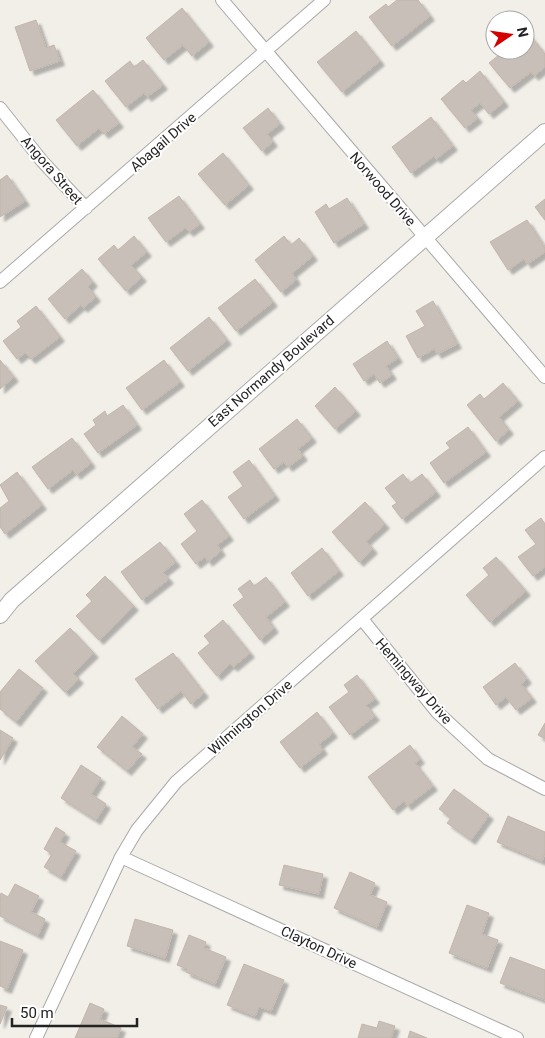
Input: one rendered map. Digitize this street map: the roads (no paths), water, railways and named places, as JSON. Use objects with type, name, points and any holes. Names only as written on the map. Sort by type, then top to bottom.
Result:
[{"type":"street","name":"Norwood Drive","points":[[222,0],[265,53],[545,377]]},
{"type":"street","name":"Abagail Drive","points":[[0,282],[324,0]]},
{"type":"street","name":"Angora Street","points":[[0,108],[42,161],[86,208]]},
{"type":"street","name":"East Normandy Boulevard","points":[[0,615],[20,593],[424,236],[545,132]]},
{"type":"street","name":"Wilmington Drive","points":[[36,1038],[121,857],[137,830],[176,782],[545,457]]},
{"type":"street","name":"Hemingway Drive","points":[[362,619],[437,712],[488,759],[545,789]]},
{"type":"street","name":"Clayton Drive","points":[[121,857],[517,1038]]}]
